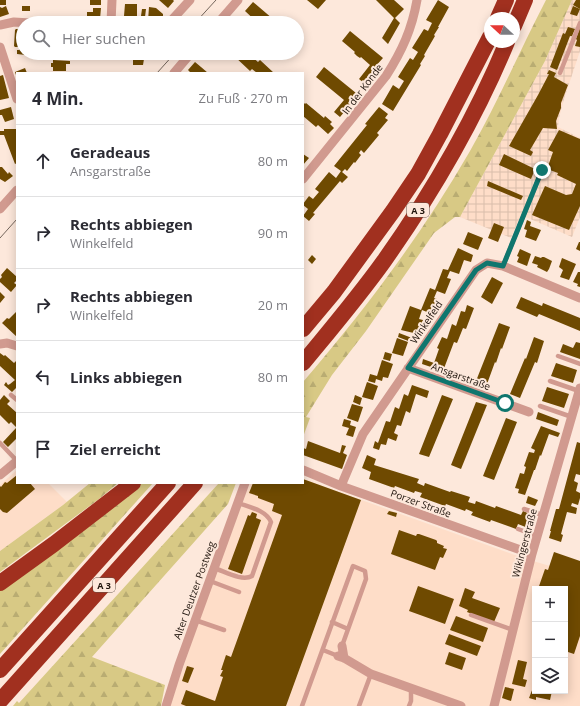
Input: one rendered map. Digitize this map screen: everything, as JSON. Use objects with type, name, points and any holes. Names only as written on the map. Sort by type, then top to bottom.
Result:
[{"type":"highway","points":[[501,12],[506,0]]},
{"type":"highway","points":[[520,12],[525,0]]},
{"type":"highway","name":"A 3","points":[[304,328],[334,292],[393,212],[418,174],[484,48]]},
{"type":"highway","name":"A 3","points":[[304,362],[354,301],[384,261],[410,222],[460,140],[505,48]]},
{"type":"highway","points":[[0,583],[133,484]]},
{"type":"highway","name":"A 3","points":[[0,670],[167,484]]},
{"type":"highway","name":"A 3","points":[[0,702],[194,484]]},
{"type":"street","points":[[111,16],[112,0]]},
{"type":"street","points":[[175,16],[190,0]]},
{"type":"street","points":[[224,16],[238,0]]},
{"type":"street","name":"In der Konde","points":[[304,178],[386,76],[406,40],[414,19],[417,0]]},
{"type":"street","points":[[0,25],[16,22]]},
{"type":"street","points":[[0,47],[16,95]]},
{"type":"street","points":[[175,72],[185,60]]},
{"type":"street","points":[[0,209],[16,191]]},
{"type":"street","name":"Winkelfeld","points":[[341,486],[363,434],[476,270],[487,263],[503,266],[580,298]]},
{"type":"street","points":[[0,344],[6,343],[16,346]]},
{"type":"street","name":"Ansgarstraße","points":[[408,368],[529,412]]},
{"type":"street","name":"Wikingerstraße","points":[[494,706],[532,554],[579,390]]},
{"type":"street","points":[[0,475],[16,462]]},
{"type":"street","name":"Porzer Straße","points":[[304,470],[341,486],[532,554]]},
{"type":"street","name":"Alter Deutzer Postweg","points":[[166,706],[195,620],[245,484]]},
{"type":"street","points":[[342,646],[341,657],[371,674],[411,688],[443,703],[461,706]]},
{"type":"lane","points":[[560,73],[580,23]]},
{"type":"lane","points":[[503,266],[542,170]]},
{"type":"lane","points":[[558,356],[580,364]]},
{"type":"lane","points":[[550,381],[579,390]]},
{"type":"lane","points":[[11,395],[16,399]]},
{"type":"lane","points":[[540,406],[572,417]]},
{"type":"lane","points":[[0,443],[16,460]]},
{"type":"lane","points":[[214,568],[243,578],[252,576],[271,522],[265,513],[238,503]]},
{"type":"lane","points":[[524,509],[543,515]]},
{"type":"lane","points":[[518,529],[537,536]]},
{"type":"lane","points":[[302,706],[353,566],[365,571],[366,579],[342,646]]},
{"type":"lane","points":[[210,581],[239,592]]},
{"type":"lane","points":[[470,615],[513,630]]},
{"type":"lane","points":[[195,620],[224,630]]},
{"type":"lane","points":[[332,622],[348,629]]},
{"type":"lane","points":[[323,650],[341,657]]},
{"type":"lane","points":[[359,706],[371,674]]},
{"type":"lane","points":[[409,706],[411,701],[411,688]]},
{"type":"shaded area","points":[[572,0],[580,0],[580,51],[564,99],[558,127],[580,138],[580,217],[572,237],[521,215],[511,238],[460,217],[545,61]]},
{"type":"shaded area","points":[[16,471],[16,484],[49,484],[67,502],[0,551],[0,485]]},
{"type":"shaded area","points":[[304,479],[523,558],[580,575],[580,706],[170,706],[206,600],[250,484],[304,484]]},
{"type":"green space","points":[[546,0],[572,0],[545,61],[460,217],[455,217],[434,233],[366,331],[332,375],[306,417],[310,418],[304,434],[304,381],[392,271],[452,182],[490,114]]},
{"type":"green space","points":[[89,484],[117,484],[99,499],[0,572],[0,551],[63,505]]},
{"type":"green space","points":[[141,484],[152,484],[0,654],[0,589],[105,513]]},
{"type":"green space","points":[[218,484],[236,484],[228,504],[92,657],[165,685],[161,706],[13,706],[17,701],[19,703]]},
{"type":"building","points":[[0,0],[6,0],[6,5],[0,5]]},
{"type":"building","points":[[90,0],[101,0],[101,5],[90,5]]},
{"type":"building","points":[[159,0],[173,0],[174,1],[168,8]]},
{"type":"building","points":[[307,0],[326,0],[318,9]]},
{"type":"building","points":[[376,0],[394,0],[404,9],[395,18],[400,23],[388,44],[382,38],[394,18]]},
{"type":"building","points":[[438,0],[449,7],[424,55],[425,56],[420,64],[421,65],[393,111],[382,104],[393,85],[399,89],[404,81],[398,77],[410,58],[413,60],[418,52],[412,48],[424,29],[428,31],[432,23],[426,20]]},
{"type":"building","points":[[576,0],[580,0],[580,9],[573,5]]},
{"type":"building","points":[[253,2],[269,16],[250,16],[245,11]]},
{"type":"building","points":[[125,4],[137,4],[137,16],[124,16]]},
{"type":"building","points":[[6,6],[9,14],[0,17],[0,7],[2,8]]},
{"type":"building","points":[[22,6],[30,6],[30,11],[22,11]]},
{"type":"building","points":[[573,6],[580,9],[577,16],[570,14]]},
{"type":"building","points":[[149,7],[156,8],[163,14],[163,16],[148,16]]},
{"type":"building","points":[[93,8],[101,8],[100,16],[87,16],[87,12],[93,12]]},
{"type":"building","points":[[142,9],[146,9],[145,16],[141,16]]},
{"type":"building","points":[[568,27],[575,29],[572,36],[570,36],[557,70],[550,67],[563,33],[565,34]]},
{"type":"building","points":[[580,27],[580,47],[575,46]]},
{"type":"building","points":[[16,29],[16,47],[14,46]]},
{"type":"building","points":[[350,31],[383,58],[374,68],[376,70],[365,84],[359,79],[370,65],[361,57],[360,58],[357,56],[354,53],[355,52],[342,41]]},
{"type":"building","points":[[53,60],[70,61],[70,64],[66,64],[66,71],[53,71],[51,63],[53,63]]},
{"type":"building","points":[[133,60],[144,60],[143,65],[133,65]]},
{"type":"building","points":[[238,60],[256,60],[258,62],[260,60],[273,72],[256,72],[252,69],[250,71]]},
{"type":"building","points":[[195,62],[207,72],[190,72],[188,70]]},
{"type":"building","points":[[324,67],[356,93],[348,103],[350,105],[340,117],[334,112],[344,100],[316,77]]},
{"type":"building","points":[[25,68],[27,72],[16,72],[16,75],[15,72]]},
{"type":"building","points":[[549,70],[556,73],[554,77],[568,85],[556,121],[557,129],[543,128],[530,150],[533,152],[531,156],[509,146],[538,95],[549,74],[547,74]]},
{"type":"building","points":[[3,75],[9,98],[0,100],[0,76]]},
{"type":"building","points":[[304,103],[324,118],[325,116],[332,122],[330,124],[334,128],[328,134],[318,125],[316,127],[304,117]]},
{"type":"building","points":[[11,107],[14,119],[5,122],[2,115],[0,115],[0,110]]},
{"type":"building","points":[[379,107],[388,114],[385,118],[388,120],[377,133],[379,135],[364,153],[361,150],[359,153],[361,155],[347,171],[345,169],[342,172],[348,177],[342,183],[340,181],[313,213],[315,214],[309,221],[304,217],[308,209],[304,206],[304,203],[309,196],[313,199],[319,192],[315,189],[329,172],[336,178],[341,171],[334,166],[367,125],[365,124]]},
{"type":"building","points":[[4,129],[16,129],[15,164],[4,135],[0,135],[0,131],[4,131]]},
{"type":"building","points":[[559,130],[580,139],[580,206],[569,230],[532,215],[545,186],[566,195],[572,194],[576,184],[557,175],[558,173],[547,169],[553,152],[548,150]]},
{"type":"building","points":[[504,154],[535,169],[531,179],[499,165]]},
{"type":"building","points":[[304,155],[309,158],[304,164]]},
{"type":"building","points":[[0,167],[2,167],[8,174],[9,172],[13,176],[5,182],[0,179]]},
{"type":"building","points":[[488,181],[523,196],[521,200],[487,186]]},
{"type":"building","points":[[527,220],[531,222],[530,226],[541,230],[536,241],[525,237],[527,230],[524,229]]},
{"type":"building","points":[[494,223],[504,227],[498,242],[488,238]]},
{"type":"building","points":[[468,232],[483,238],[478,250],[463,244]]},
{"type":"building","points":[[580,242],[580,251],[576,249]]},
{"type":"building","points":[[458,248],[473,255],[471,262],[464,260],[459,274],[450,271],[447,278],[451,279],[445,294],[437,291],[434,298],[437,299],[432,314],[422,310],[419,319],[423,320],[418,334],[401,330],[410,306],[421,310],[430,288],[435,290],[443,269],[448,270]]},
{"type":"building","points":[[520,249],[531,254],[527,266],[517,262],[519,257],[517,256]]},
{"type":"building","points":[[312,255],[316,259],[312,264],[308,260]]},
{"type":"building","points":[[535,256],[541,258],[544,257],[552,261],[547,272],[537,267],[538,265],[532,263]]},
{"type":"building","points":[[562,258],[576,264],[569,280],[560,277],[563,270],[559,267]]},
{"type":"building","points":[[7,268],[16,276],[16,281],[14,283],[16,286],[11,292],[0,282],[2,277],[1,275]]},
{"type":"building","points":[[578,272],[580,272],[580,287],[577,286],[578,284],[573,282]]},
{"type":"building","points":[[492,277],[503,283],[492,304],[481,297]]},
{"type":"building","points":[[0,292],[5,297],[0,303]]},
{"type":"building","points":[[521,297],[542,306],[543,303],[580,318],[580,331],[539,314],[537,317],[516,308]]},
{"type":"building","points":[[467,305],[474,308],[466,329],[463,328],[457,343],[454,342],[443,371],[422,364],[423,359],[434,363],[439,349],[437,348],[442,337],[447,339],[452,324],[456,326],[461,311],[465,312]]},
{"type":"building","points":[[16,312],[16,336],[2,323],[7,318],[9,319]]},
{"type":"building","points":[[499,323],[510,327],[502,349],[501,348],[487,384],[476,381]]},
{"type":"building","points":[[399,333],[412,338],[411,342],[398,337]]},
{"type":"building","points":[[534,337],[544,341],[537,363],[535,362],[520,398],[510,394]]},
{"type":"building","points":[[397,338],[408,342],[403,356],[392,353]]},
{"type":"building","points":[[576,342],[580,343],[580,359],[560,352],[563,344],[573,348]]},
{"type":"building","points":[[385,352],[392,354],[390,361],[383,359]]},
{"type":"building","points":[[0,353],[4,356],[5,355],[14,363],[16,361],[16,388],[12,392],[4,385],[6,382],[8,385],[15,380],[0,366]]},
{"type":"building","points":[[382,360],[393,364],[388,378],[383,377],[382,381],[376,379],[375,383],[368,381],[370,374],[377,376]]},
{"type":"building","points":[[556,363],[577,370],[573,383],[551,376]]},
{"type":"building","points":[[367,382],[378,386],[373,400],[362,397]]},
{"type":"building","points":[[412,385],[429,391],[427,398],[416,394],[410,413],[406,411],[401,426],[397,425],[394,433],[398,435],[396,441],[388,438],[386,445],[381,444],[379,450],[373,448],[375,441],[378,443],[386,421],[390,422],[395,407],[399,409],[404,394],[408,396]]},
{"type":"building","points":[[547,387],[569,394],[564,408],[542,401]]},
{"type":"building","points":[[4,395],[10,401],[7,404],[16,412],[16,427],[11,422],[9,424],[0,415],[0,400]]},
{"type":"building","points":[[355,395],[362,398],[360,405],[353,402]]},
{"type":"building","points":[[442,395],[453,399],[429,457],[419,454]]},
{"type":"building","points":[[476,402],[487,405],[461,469],[451,465]]},
{"type":"building","points":[[352,404],[363,407],[358,422],[347,418]]},
{"type":"building","points":[[538,412],[559,420],[557,426],[536,419]]},
{"type":"building","points":[[506,418],[517,422],[494,480],[483,476]]},
{"type":"building","points":[[344,419],[351,421],[350,425],[356,427],[353,437],[346,435],[349,428],[342,426]]},
{"type":"building","points":[[541,426],[560,433],[558,437],[549,434],[525,495],[518,493],[519,489],[515,488],[520,473],[524,474],[526,467],[524,466],[529,452],[534,453],[535,450],[531,448]]},
{"type":"building","points":[[16,428],[16,439],[8,447],[3,442]]},
{"type":"building","points":[[308,441],[340,453],[342,445],[346,446],[343,453],[347,455],[342,469],[304,455],[304,448],[306,449]]},
{"type":"building","points":[[577,442],[580,443],[580,475],[576,474],[574,481],[578,483],[576,491],[580,493],[580,498],[578,505],[572,503],[571,506],[577,508],[576,514],[567,512],[561,534],[563,535],[561,542],[549,538],[550,531],[556,509],[559,509]]},
{"type":"building","points":[[367,455],[376,459],[374,465],[419,479],[417,483],[424,486],[425,483],[470,497],[468,502],[475,504],[476,501],[521,515],[523,511],[532,515],[528,528],[518,524],[516,529],[491,520],[490,522],[471,515],[473,512],[466,509],[465,511],[446,504],[445,506],[420,497],[422,493],[415,491],[414,493],[395,486],[394,488],[369,479],[371,472],[362,468]]},
{"type":"building","points":[[16,476],[16,484],[31,484],[35,489],[7,513],[0,509],[0,486],[1,487],[5,482],[7,483]]},
{"type":"building","points":[[304,479],[361,500],[286,706],[186,706],[181,704],[186,690],[215,701],[223,677],[220,676],[223,670],[221,670],[226,655],[231,657],[282,515],[272,511],[274,504],[249,493],[253,484],[304,484]]},
{"type":"building","points":[[528,496],[538,500],[535,506],[526,503]]},
{"type":"building","points":[[389,511],[397,513],[396,517],[387,514]]},
{"type":"building","points":[[252,512],[257,514],[256,518],[261,520],[242,574],[228,569],[248,515],[250,516]]},
{"type":"building","points":[[399,530],[416,536],[419,534],[436,540],[437,543],[444,546],[443,548],[447,549],[443,558],[440,557],[435,570],[391,554]]},
{"type":"building","points":[[554,552],[580,561],[580,636],[574,654],[568,652],[568,586],[539,586],[545,569],[548,570]]},
{"type":"building","points":[[418,586],[454,599],[445,624],[409,611]]},
{"type":"building","points":[[465,588],[475,592],[472,598],[500,608],[494,622],[467,612],[468,610],[459,606]]},
{"type":"building","points":[[456,616],[488,628],[483,642],[450,630]]},
{"type":"building","points":[[449,634],[481,646],[477,656],[445,644]]},
{"type":"building","points":[[449,652],[466,658],[462,670],[445,664]]},
{"type":"building","points":[[518,660],[527,662],[523,679],[527,680],[525,687],[512,684]]},
{"type":"building","points":[[187,666],[194,668],[188,683],[182,681]]},
{"type":"building","points":[[505,687],[514,689],[511,701],[502,698]]},
{"type":"building","points":[[532,690],[532,694],[551,694],[550,700],[536,697],[536,700],[529,698]]},
{"type":"tram line","points":[[201,16],[216,0]]},
{"type":"tram line","points":[[158,72],[169,60]]},
{"type":"tram line","points":[[0,238],[16,220]]},
{"type":"route","points":[[505,403],[408,368],[476,270],[487,263],[503,266],[542,170]]}]
